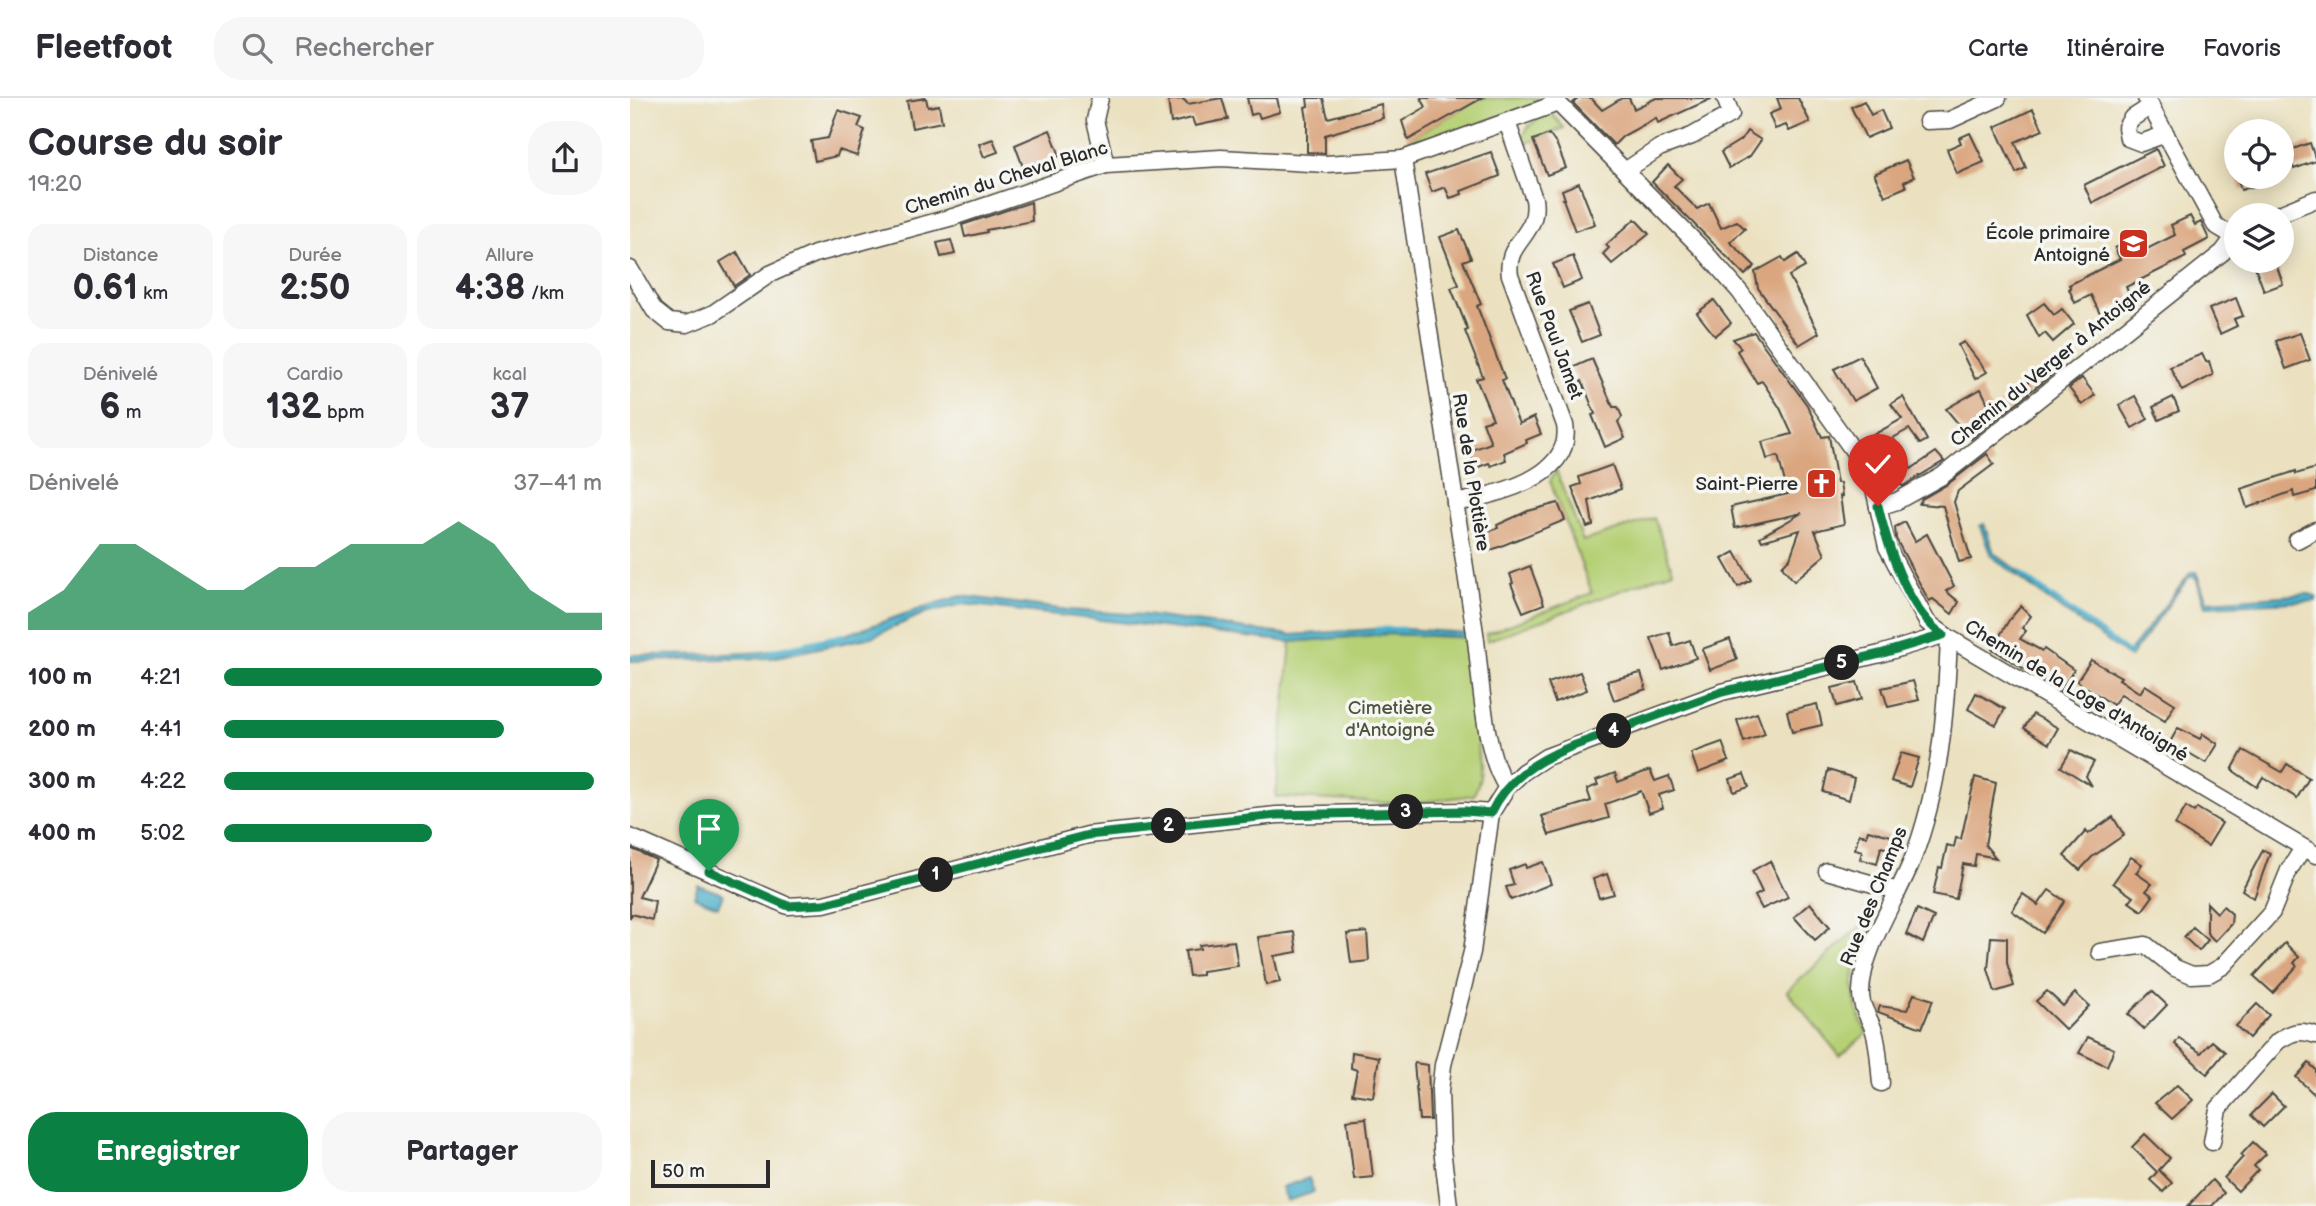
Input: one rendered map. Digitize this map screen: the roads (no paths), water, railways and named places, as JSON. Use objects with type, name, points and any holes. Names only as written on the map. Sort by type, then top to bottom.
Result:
[{"type":"street","points":[[1100,98],[1095,120],[1106,165]]},
{"type":"street","points":[[1625,171],[1659,148],[1692,136],[1731,114],[1725,98]]},
{"type":"street","points":[[1927,121],[1950,120],[1998,98]]},
{"type":"street","name":"Chemin du Cheval Blanc","points":[[630,269],[654,310],[669,322],[687,324],[712,314],[770,274],[815,254],[953,217],[1106,165],[1221,158],[1326,164],[1403,159],[1507,122],[1555,101]]},
{"type":"street","name":"Chemin de la Loge d'Antoigné","points":[[1555,101],[1704,251],[1740,292],[1860,460],[1873,484],[1888,547],[1927,622],[1946,637],[2310,852]]},
{"type":"street","points":[[2166,134],[2141,143],[2128,138],[2126,127],[2148,102],[2166,134],[2215,225],[2224,230]]},
{"type":"street","name":"Rue Paul Jamet","points":[[1455,503],[1493,495],[1539,476],[1560,453],[1567,435],[1510,275],[1510,256],[1535,220],[1536,210],[1507,122]]},
{"type":"street","name":"Rue de la Plottière","points":[[1403,159],[1491,755],[1499,776],[1507,787]]},
{"type":"street","points":[[2294,208],[2316,199]]},
{"type":"street","name":"Chemin du Verger à Antoigné","points":[[1878,506],[1897,500],[1942,476],[2224,251]]},
{"type":"street","points":[[2297,541],[2316,530]]},
{"type":"street","points":[[1449,1206],[1441,1149],[1440,1091],[1443,1065],[1472,952],[1491,813],[1497,799],[1507,787],[1523,772],[1546,757],[1722,692],[1946,637]]},
{"type":"street","name":"Rue des Champs","points":[[1881,1083],[1874,1031],[1864,1011],[1861,995],[1862,977],[1867,959],[1913,858],[1926,818],[1945,706],[1946,637]]},
{"type":"street","points":[[630,836],[788,906],[824,904],[1088,835],[1277,815],[1465,811],[1491,813]]},
{"type":"street","points":[[2101,952],[2146,945],[2183,972],[2192,975],[2208,974],[2222,966],[2272,912],[2289,870],[2310,852]]},
{"type":"street","points":[[1827,871],[1898,891]]},
{"type":"street","points":[[2212,1142],[2218,1109],[2278,1041],[2290,1033],[2304,1031],[2316,1035]]},
{"type":"water","points":[[1984,524],[1994,553],[2128,653],[2191,572],[2196,572],[2207,601],[2309,594],[2316,596],[2316,601],[2205,606],[2196,577],[2189,577],[2130,657],[1991,556],[1980,526]]},
{"type":"water","points":[[962,596],[1068,610],[1145,615],[1291,635],[1390,628],[1469,633],[1469,637],[1386,634],[1290,642],[963,604],[925,613],[872,637],[771,658],[630,661],[630,655],[744,653],[804,646]]},
{"type":"water","points":[[698,885],[723,894],[718,906],[694,897]]},
{"type":"water","points":[[1309,1178],[1314,1192],[1287,1201],[1282,1187]]},
{"type":"waterway","points":[[2022,575],[2129,654],[2131,652]]},
{"type":"waterway","points":[[1376,629],[1403,629]]},
{"type":"waterway","points":[[771,651],[844,635]]},
{"type":"place","name":"École primaire Antoigné","points":[[2133,243]]},
{"type":"place","name":"Saint-Pierre","points":[[1821,483]]},
{"type":"park label","name":"Cimetière d'Antoigné","points":[[1390,718]]}]
